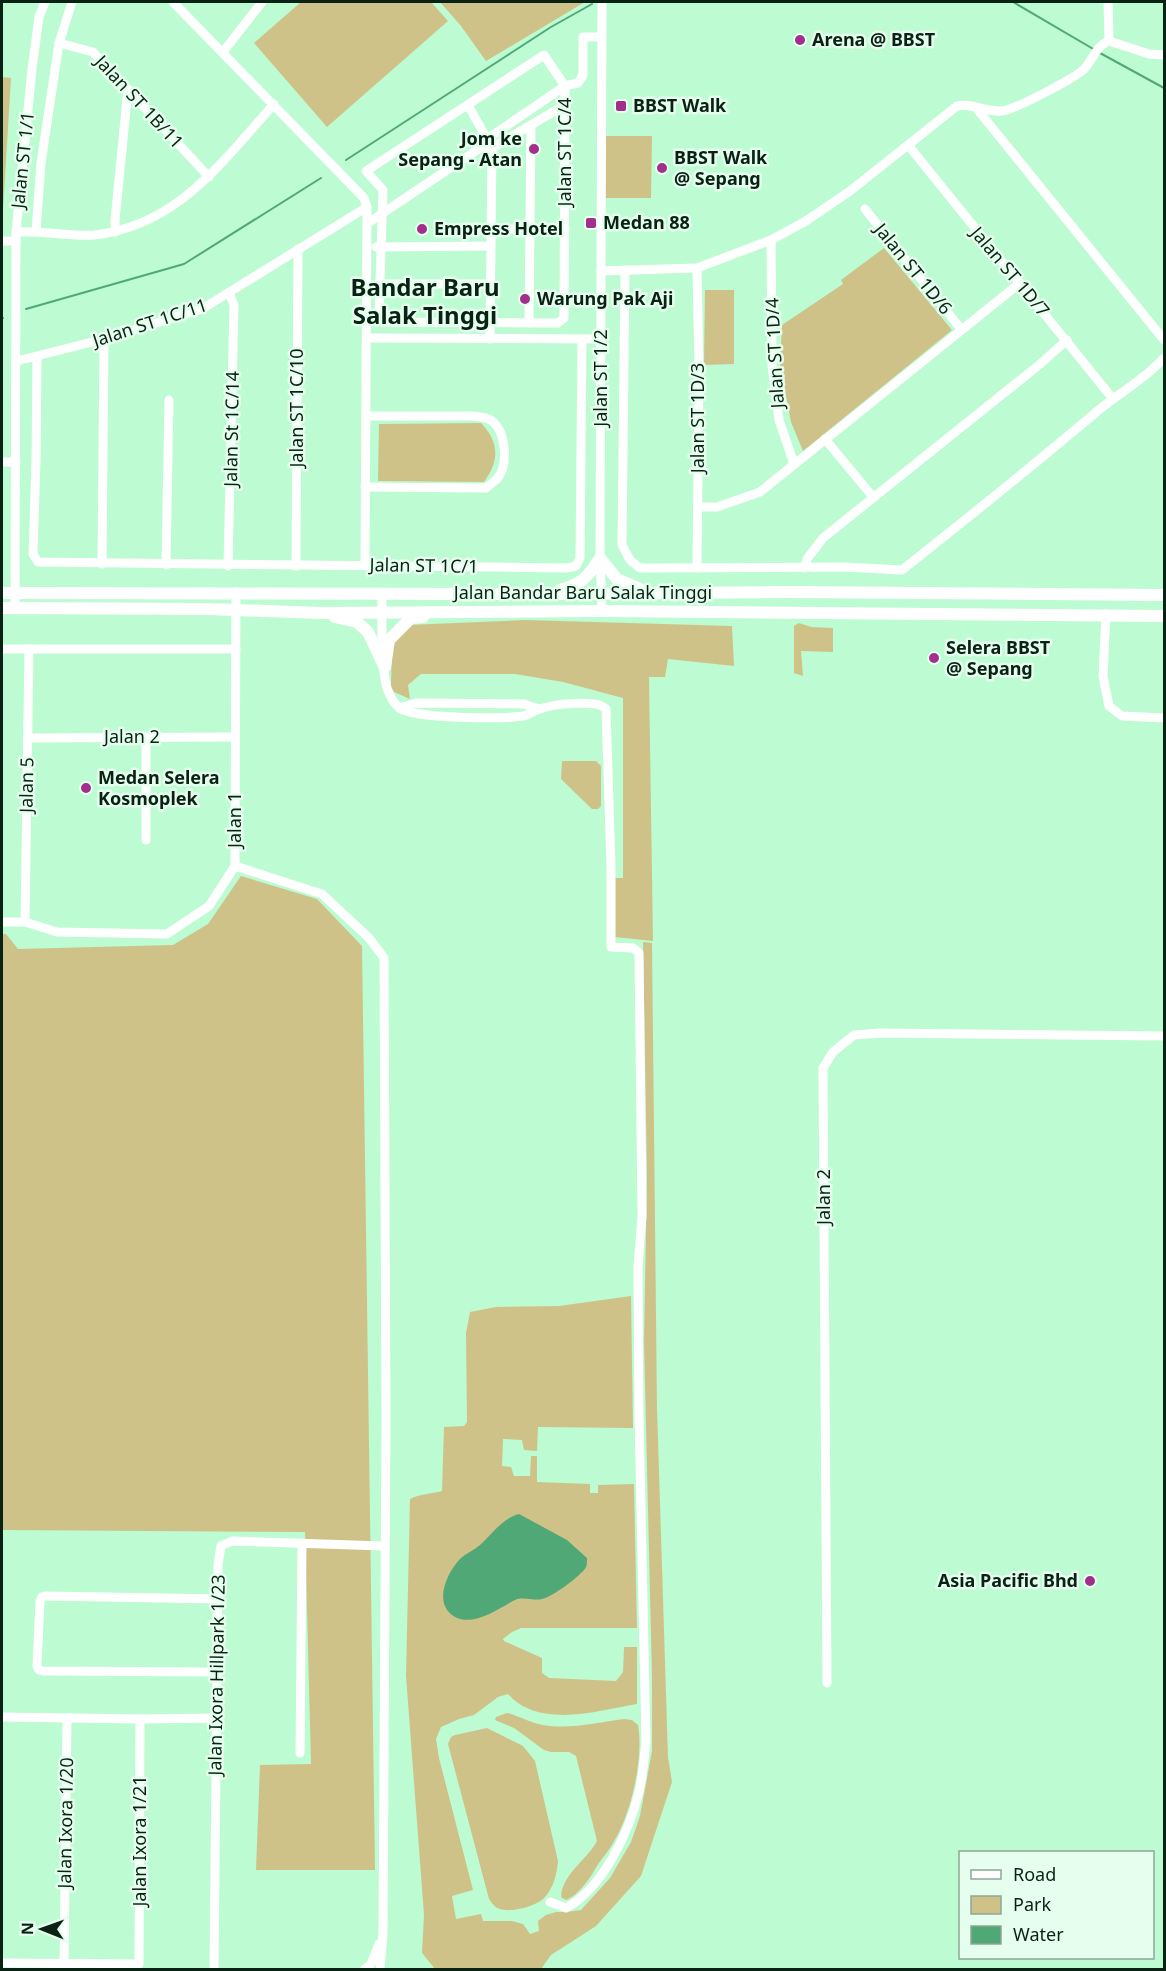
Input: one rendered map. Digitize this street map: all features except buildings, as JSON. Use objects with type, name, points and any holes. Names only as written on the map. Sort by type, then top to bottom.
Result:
[{"type":"main road","points":[[544,594],[571,587],[586,579],[600,558],[617,579],[630,586],[653,592]]},
{"type":"main road","name":"Jalan Bandar Baru Salak Tinggi","points":[[2,593],[544,594],[653,592],[1164,596]]},
{"type":"main road","name":"Jalan Bandar Baru Salak Tinggi","points":[[2,608],[321,613],[602,611],[1164,616]]},
{"type":"main road","points":[[385,668],[389,640],[411,618],[489,612]]},
{"type":"main road","points":[[321,613],[357,622],[373,639],[385,668]]},
{"type":"street","name":"Jalan ST 1/1","points":[[15,608],[16,236],[33,59],[39,17],[45,2]]},
{"type":"street","points":[[36,231],[41,163],[59,43],[72,2]]},
{"type":"street","points":[[173,2],[364,198],[368,223],[365,565]]},
{"type":"street","points":[[223,52],[262,2]]},
{"type":"street","name":"Jalan ST 1/2","points":[[602,2],[600,558],[602,611]]},
{"type":"street","points":[[1108,2],[1109,40]]},
{"type":"street","points":[[368,223],[480,148],[487,138],[565,86],[578,83],[583,75],[583,37],[602,37]]},
{"type":"street","points":[[601,271],[697,268],[771,240],[806,221],[850,191],[957,106],[1006,111],[1055,87],[1084,69],[1102,44],[1109,40],[1149,54],[1164,55]]},
{"type":"street","name":"Jalan ST 1B/11","points":[[59,43],[93,52],[209,177]]},
{"type":"street","points":[[531,125],[529,322],[384,322],[379,313],[383,190],[366,171],[544,55],[565,86]]},
{"type":"street","name":"Jalan ST 1C/4","points":[[529,322],[558,323],[564,318],[565,86]]},
{"type":"street","points":[[115,232],[129,89]]},
{"type":"street","points":[[2,241],[36,231],[91,235],[115,232],[143,224],[182,199],[209,177],[274,104]]},
{"type":"street","points":[[468,105],[492,148],[490,339]]},
{"type":"street","points":[[480,148],[492,148],[565,105]]},
{"type":"street","points":[[977,109],[1164,340]]},
{"type":"street","name":"Jalan ST 1D/7","points":[[908,145],[1113,399]]},
{"type":"street","name":"Jalan ST 1C/11","points":[[17,361],[104,339],[202,309],[367,207]]},
{"type":"street","name":"Jalan ST 1D/6","points":[[865,210],[961,329]]},
{"type":"street","points":[[491,229],[565,229]]},
{"type":"street","name":"Jalan ST 1D/4","points":[[771,240],[772,366],[779,420],[794,464]]},
{"type":"street","points":[[367,246],[491,246]]},
{"type":"street","name":"Jalan ST 1C/10","points":[[296,566],[297,249]]},
{"type":"street","name":"Jalan ST 1D/3","points":[[697,268],[697,568]]},
{"type":"street","points":[[624,270],[622,545],[630,560],[640,568],[902,570],[1113,399],[1156,368],[1164,358]]},
{"type":"street","points":[[698,507],[717,507],[760,492],[1020,283]]},
{"type":"street","points":[[380,284],[490,284]]},
{"type":"street","name":"Jalan St 1C/14","points":[[228,566],[234,305],[230,293]]},
{"type":"street","points":[[367,338],[601,339]]},
{"type":"street","points":[[102,564],[104,339]]},
{"type":"street","name":"Jalan ST 1C/1","points":[[37,357],[33,554],[35,560],[44,564],[567,568],[576,566],[580,558],[582,339]]},
{"type":"street","points":[[805,568],[807,559],[823,538],[961,429],[1067,340]]},
{"type":"street","points":[[166,565],[169,400]]},
{"type":"street","points":[[365,487],[486,488],[497,480],[502,471],[503,454],[503,439],[499,428],[490,419],[473,416],[366,416]]},
{"type":"street","points":[[825,439],[873,497]]},
{"type":"street","points":[[2,462],[16,462]]},
{"type":"street","name":"Jalan 1","points":[[25,922],[48,931],[167,934],[209,906],[235,866],[236,592]]},
{"type":"street","points":[[382,593],[387,691],[399,708],[415,714],[480,717],[525,716],[539,709],[564,704],[599,704],[606,710],[611,947],[633,948],[639,953],[642,1216],[638,1267],[646,1741],[640,1790],[628,1831],[602,1874],[579,1901],[566,1908],[550,1902]]},
{"type":"street","points":[[1106,614],[1103,676],[1109,706],[1122,716],[1164,718]]},
{"type":"street","points":[[2,649],[236,649]]},
{"type":"street","name":"Jalan 5","points":[[25,922],[29,649]]},
{"type":"street","points":[[146,737],[146,840]]},
{"type":"street","name":"Jalan 2","points":[[28,738],[235,737]]},
{"type":"street","points":[[235,866],[322,894],[369,938],[384,958],[386,1171],[383,1934],[380,1970]]},
{"type":"street","points":[[2,922],[25,922]]},
{"type":"street","name":"Jalan 2","points":[[827,1683],[823,1068],[832,1052],[854,1035],[880,1033],[1164,1036]]},
{"type":"street","name":"Jalan Ixora Hillpark 1/23","points":[[214,1970],[219,1554],[221,1546],[232,1541],[384,1546]]},
{"type":"street","points":[[300,1753],[302,1544]]},
{"type":"street","points":[[218,1672],[43,1671],[37,1666],[42,1597],[219,1599]]},
{"type":"street","points":[[2,1717],[217,1718]]},
{"type":"street","name":"Jalan Ixora 1/20","points":[[64,1963],[67,1718]]},
{"type":"street","name":"Jalan Ixora 1/21","points":[[64,1963],[139,1964],[140,1719]]},
{"type":"street","points":[[364,1970],[371,1964],[383,1934]]},
{"type":"street","points":[[2,1963],[64,1963]]},
{"type":"green space","points":[[301,2],[431,2],[448,21],[327,127],[254,43]]},
{"type":"green space","points":[[440,2],[585,2],[486,61],[461,26]]},
{"type":"green space","points":[[2,77],[11,78],[3,210],[2,210]]},
{"type":"green space","points":[[604,136],[652,136],[651,198],[604,198]]},
{"type":"green space","points":[[884,248],[952,330],[803,451],[791,422],[780,365],[782,325],[843,284],[841,280]]},
{"type":"green space","points":[[705,290],[734,290],[734,364],[704,365]]},
{"type":"green space","points":[[481,423],[492,438],[495,452],[493,467],[484,482],[378,481],[379,424]]},
{"type":"green space","points":[[525,620],[732,626],[734,666],[668,659],[665,677],[649,677],[653,941],[615,937],[614,878],[623,878],[623,698],[563,682],[515,674],[421,674],[408,685],[410,699],[394,692],[391,687],[392,643],[408,625]]},
{"type":"green space","points":[[799,623],[811,627],[833,628],[833,652],[801,651],[803,676],[794,673],[794,626]]},
{"type":"green space","points":[[562,761],[596,761],[601,766],[601,806],[598,809],[592,809],[561,779]]},
{"type":"green space","points":[[241,876],[317,899],[362,946],[375,1870],[256,1870],[260,1765],[311,1764],[305,1532],[2,1530],[2,934],[6,934],[18,949],[173,945],[208,924]]},
{"type":"green space","points":[[643,942],[652,943],[657,1408],[668,1757],[672,1782],[641,1876],[596,1926],[551,1955],[541,1969],[435,1969],[422,1953],[424,1915],[406,1676],[410,1499],[442,1491],[444,1427],[464,1426],[467,1422],[466,1333],[470,1312],[496,1307],[559,1306],[631,1296],[633,1428],[538,1427],[537,1451],[524,1450],[522,1440],[503,1439],[502,1466],[511,1467],[514,1476],[530,1476],[531,1456],[537,1456],[537,1482],[590,1484],[590,1493],[598,1493],[598,1485],[634,1484],[637,1628],[521,1628],[503,1639],[542,1658],[542,1673],[549,1678],[616,1681],[623,1672],[624,1647],[637,1647],[637,1704],[587,1713],[552,1714],[521,1705],[508,1694],[498,1697],[474,1715],[441,1727],[436,1739],[439,1758],[473,1890],[452,1896],[456,1919],[481,1914],[483,1921],[512,1921],[523,1924],[530,1934],[539,1931],[538,1921],[546,1915],[581,1910],[610,1878],[631,1842],[640,1816],[652,1751],[644,1342],[647,1176]]},
{"type":"green space","points":[[507,1713],[538,1724],[553,1726],[574,1726],[624,1719],[632,1720],[638,1725],[637,1769],[625,1817],[611,1846],[588,1881],[566,1900],[561,1897],[566,1881],[597,1841],[576,1756],[569,1752],[544,1750],[514,1728],[495,1720],[496,1717]]},
{"type":"green space","points":[[487,1728],[523,1746],[535,1761],[558,1861],[551,1889],[545,1897],[531,1906],[517,1909],[500,1909],[489,1899],[448,1744],[451,1737],[455,1735]]},
{"type":"water","points":[[519,1514],[567,1540],[587,1558],[586,1567],[559,1591],[546,1598],[518,1599],[494,1612],[470,1620],[455,1617],[444,1604],[443,1596],[451,1571],[461,1558],[480,1545],[503,1523]]},
{"type":"waterway","points":[[1013,2],[1095,50]]},
{"type":"waterway","points":[[346,160],[551,27],[592,4]]},
{"type":"waterway","points":[[1100,53],[1164,88]]},
{"type":"waterway","points":[[26,309],[184,264],[321,178]]},
{"type":"place","name":"Arena @ BBST","points":[[800,40]]},
{"type":"place","name":"BBST Walk","points":[[621,106]]},
{"type":"place","name":"Jom ke Sepang - Atan","points":[[534,149]]},
{"type":"place","name":"BBST Walk @ Sepang","points":[[662,168]]},
{"type":"place","name":"Medan 88","points":[[591,223]]},
{"type":"place","name":"Empress Hotel","points":[[422,229]]},
{"type":"place","name":"Warung Pak Aji","points":[[525,299]]},
{"type":"place","name":"Selera BBST @ Sepang","points":[[934,658]]},
{"type":"place","name":"Medan Selera Kosmoplek","points":[[86,788]]},
{"type":"place","name":"Asia Pacific Bhd","points":[[1090,1581]]},
{"type":"district","name":"Bandar Baru Salak Tinggi","points":[[425,302]]}]
